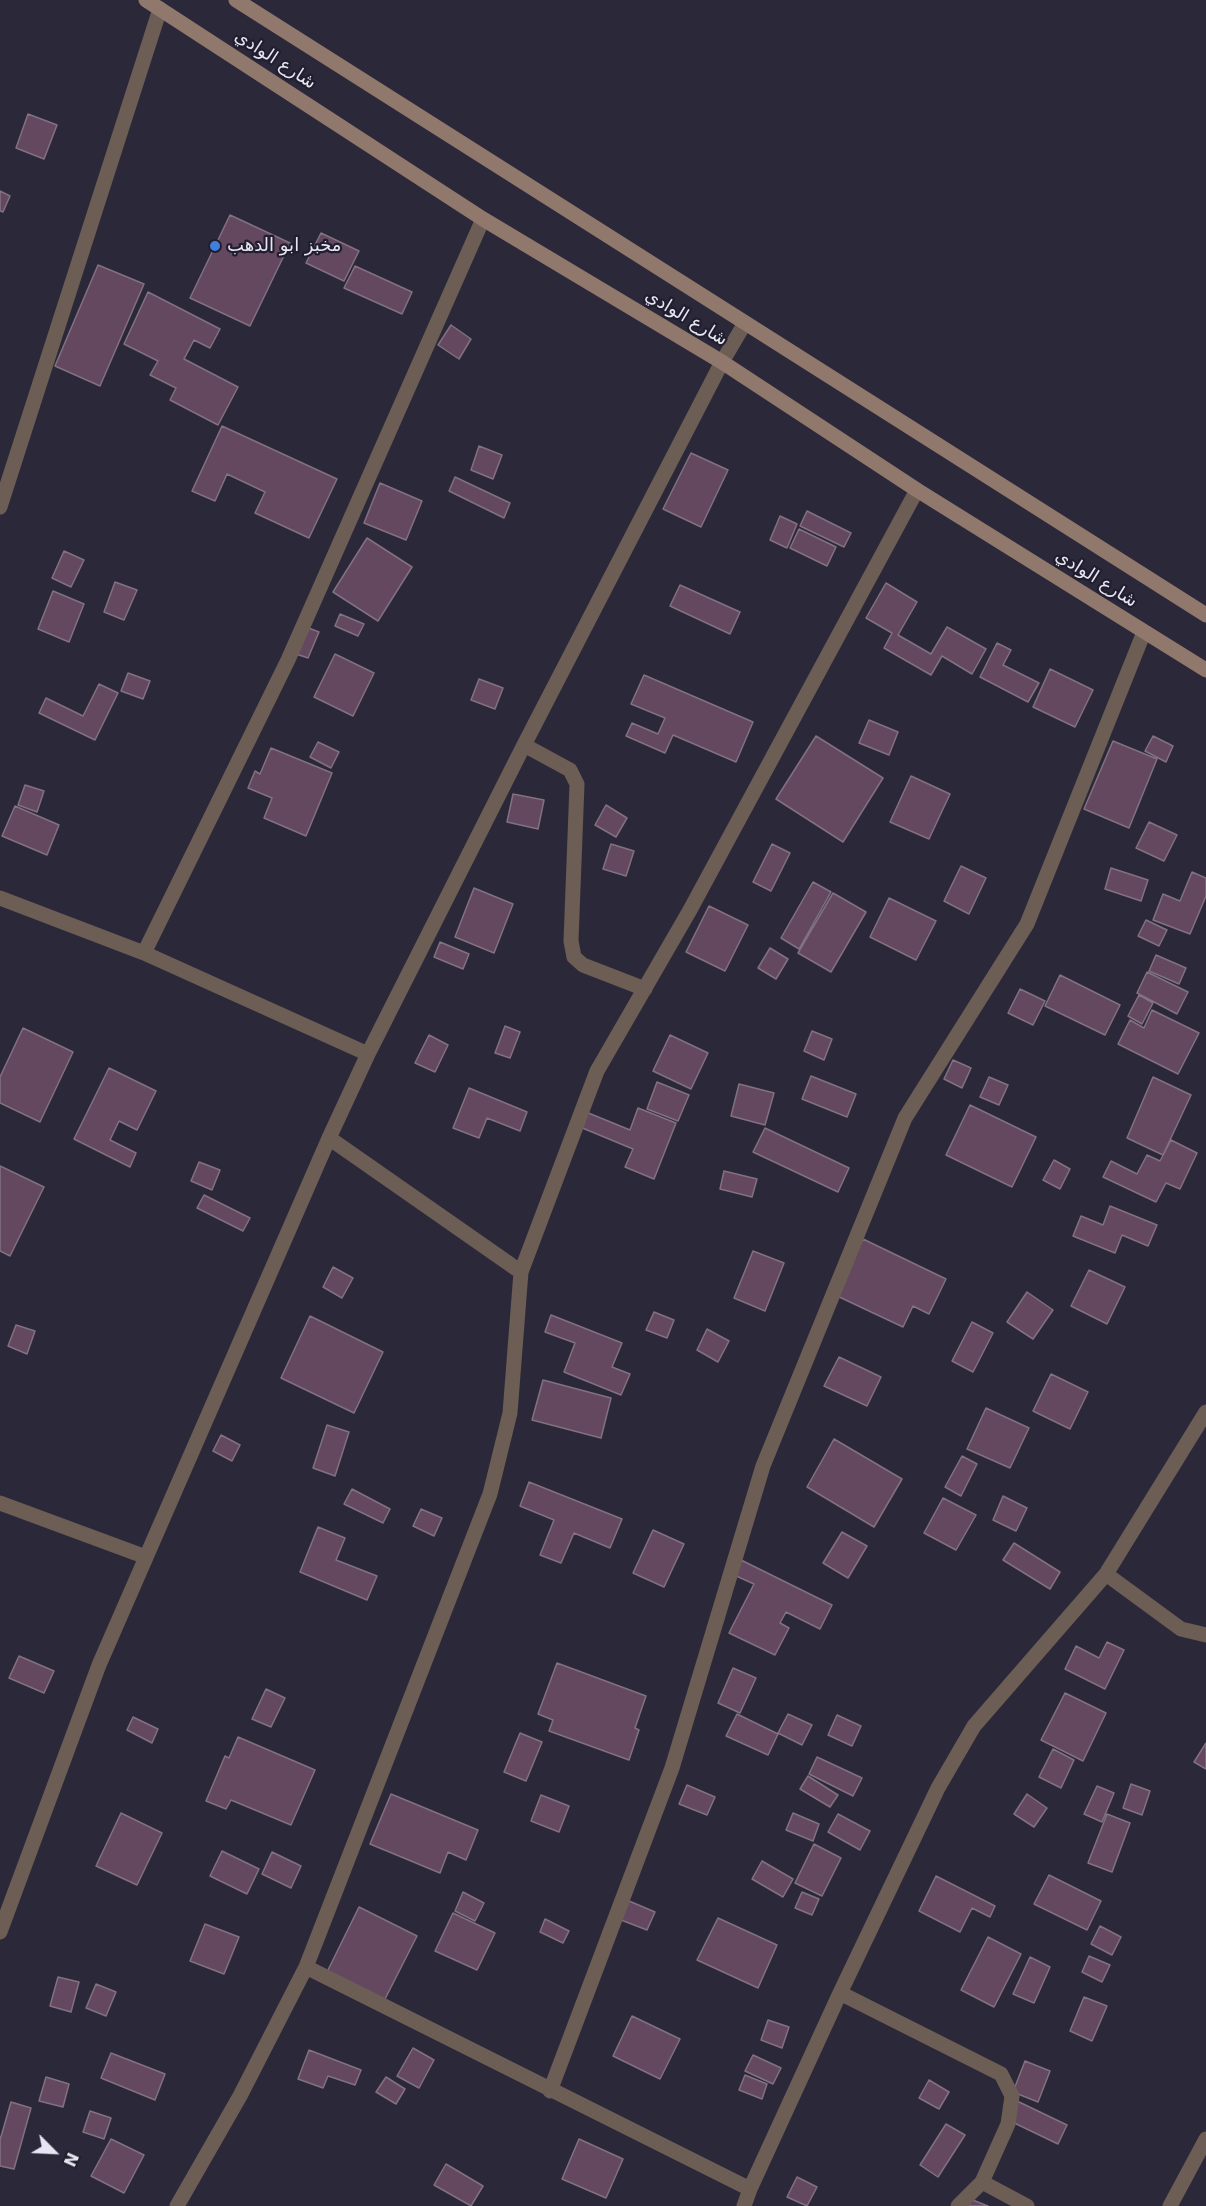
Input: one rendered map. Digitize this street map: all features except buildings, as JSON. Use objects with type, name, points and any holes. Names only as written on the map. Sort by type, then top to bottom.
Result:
[{"type":"main road","name":"شارع الوادي","points":[[146,0],[483,219],[722,362],[917,490],[1206,670]]},
{"type":"main road","name":"شارع الوادي","points":[[236,0],[1206,615]]},
{"type":"street","points":[[0,507],[160,9]]},
{"type":"street","points":[[144,953],[288,660],[483,219]]},
{"type":"street","points":[[0,1932],[99,1665],[329,1138],[368,1054],[524,745],[722,362],[745,323]]},
{"type":"street","points":[[177,2206],[240,2096],[306,1967],[490,1494],[510,1413],[521,1272],[597,1071],[645,988],[917,490]]},
{"type":"street","points":[[550,2091],[672,1768],[763,1466],[905,1118],[1027,924],[1144,632]]},
{"type":"street","points":[[524,745],[570,770],[577,784],[571,941],[574,957],[584,965],[645,988]]},
{"type":"street","points":[[0,898],[144,953],[368,1054]]},
{"type":"street","points":[[329,1138],[521,1272]]},
{"type":"street","points":[[744,2206],[840,1993],[938,1788],[974,1726],[1106,1574],[1206,1412]]},
{"type":"street","points":[[0,1503],[146,1557]]},
{"type":"street","points":[[1106,1574],[1181,1629],[1206,1635]]},
{"type":"street","points":[[306,1967],[750,2189]]},
{"type":"street","points":[[840,1993],[1001,2074],[1012,2096],[1008,2124],[982,2182],[958,2206]]},
{"type":"street","points":[[1170,2206],[1206,2139]]},
{"type":"street","points":[[982,2182],[1027,2206]]},
{"type":"place","name":"مخبز ابو الدهب","points":[[215,246]]}]
